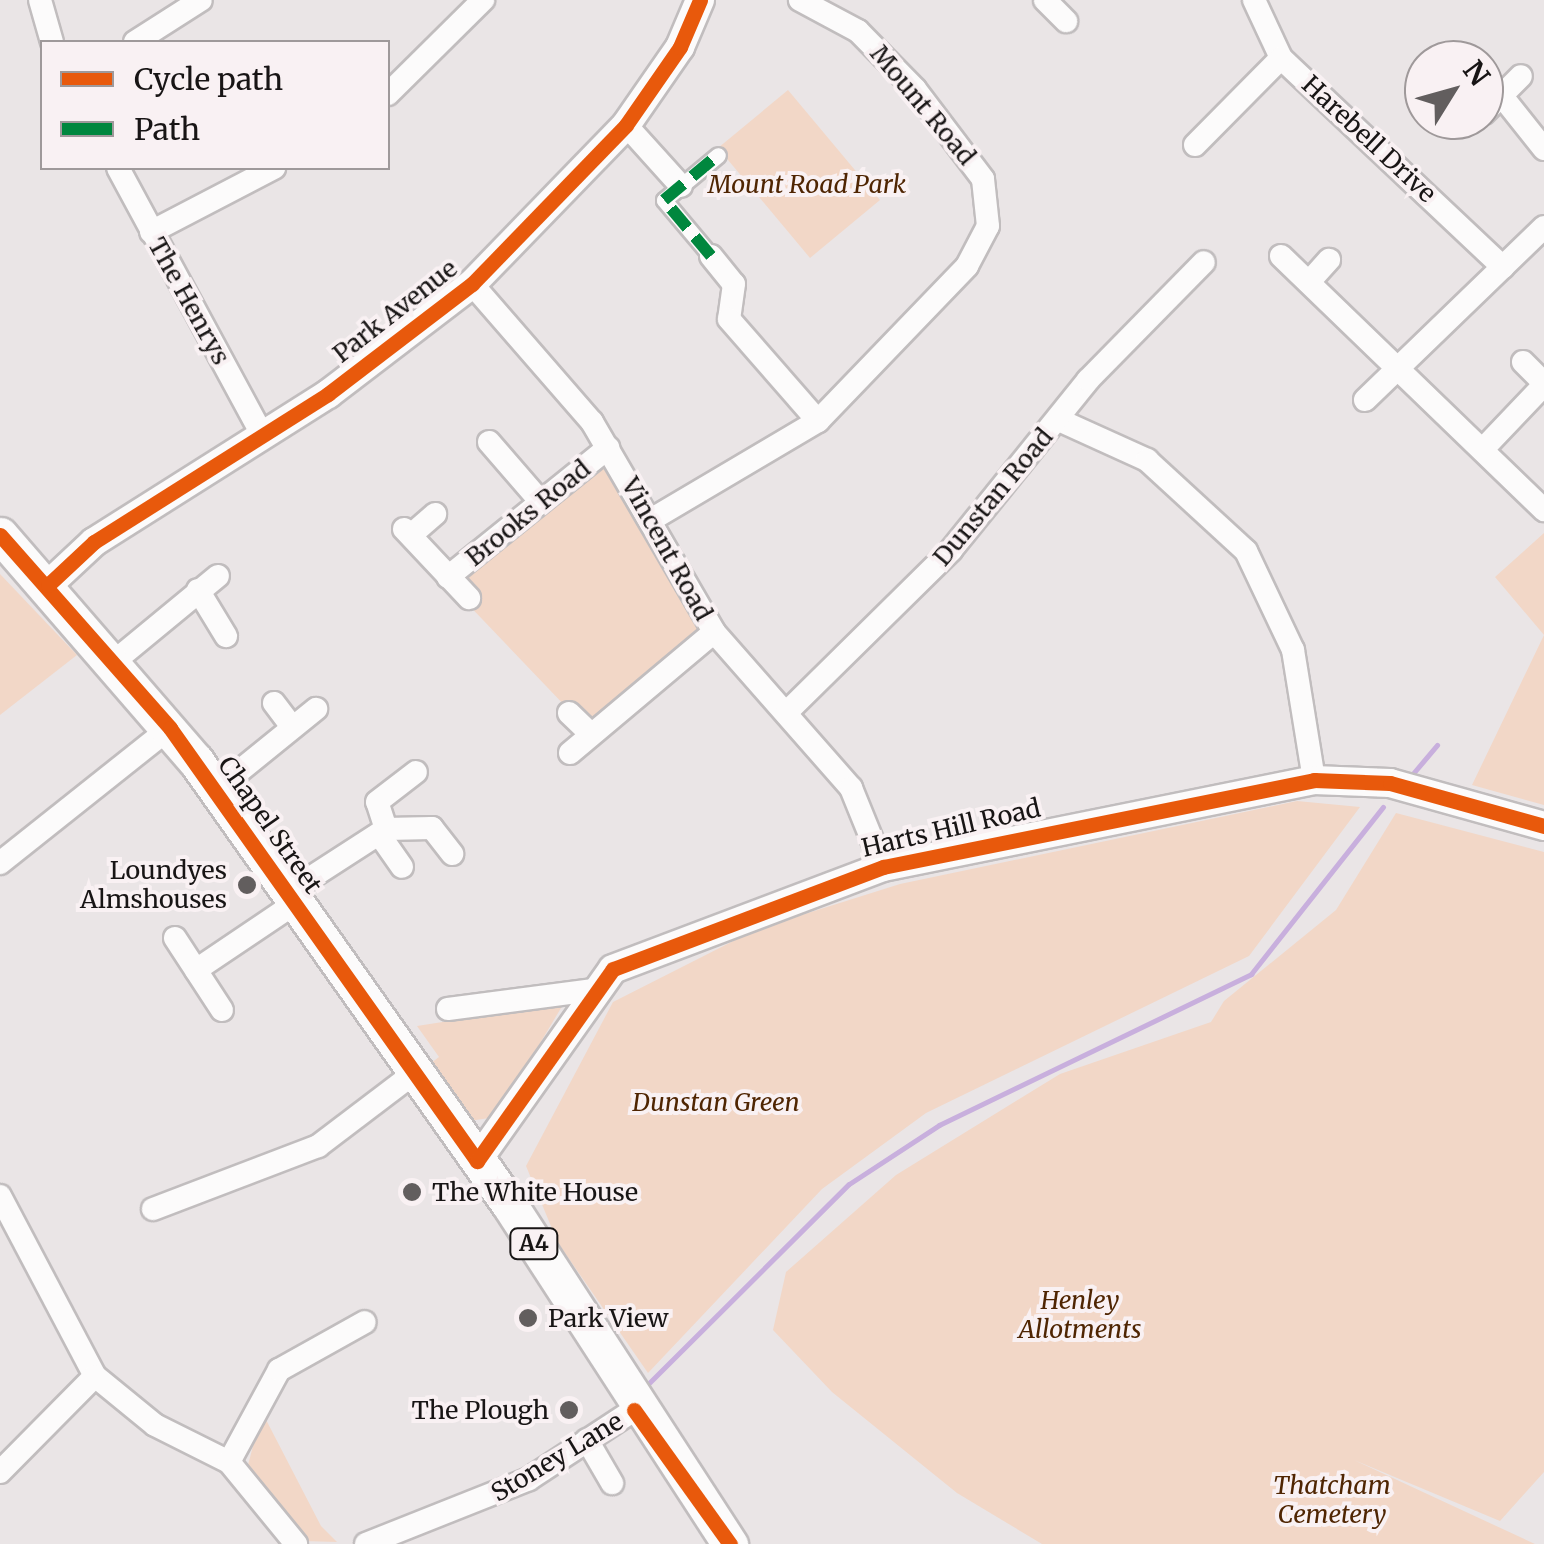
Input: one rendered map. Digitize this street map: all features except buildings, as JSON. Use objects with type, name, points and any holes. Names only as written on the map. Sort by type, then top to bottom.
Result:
[{"type":"main road","name":"Chapel Street","points":[[0,535],[116,660],[170,728],[476,1160]]},
{"type":"main road","points":[[0,554],[45,581]]},
{"type":"main road","name":"A4","points":[[476,1160],[634,1410],[730,1544]]},
{"type":"street","points":[[40,0],[51,40]]},
{"type":"street","points":[[137,40],[201,0]]},
{"type":"street","points":[[390,92],[483,0]]},
{"type":"street","name":"Park Avenue","points":[[45,581],[94,542],[262,434],[472,284],[626,125],[680,48],[700,0]]},
{"type":"street","name":"Mount Road","points":[[654,518],[818,421],[979,252],[990,209],[983,179],[909,82],[858,31],[800,0]]},
{"type":"street","points":[[1046,0],[1066,21]]},
{"type":"street","name":"Harebell Drive","points":[[1254,0],[1281,58],[1503,266]]},
{"type":"street","points":[[1195,145],[1281,58]]},
{"type":"street","points":[[1504,93],[1520,76]]},
{"type":"street","points":[[1504,98],[1544,149]]},
{"type":"street","points":[[626,125],[681,186]]},
{"type":"street","points":[[718,155],[664,200],[734,284],[729,319],[818,421]]},
{"type":"street","points":[[640,176],[658,160]]},
{"type":"street","name":"The Henrys","points":[[119,170],[262,434]]},
{"type":"street","points":[[151,232],[270,170]]},
{"type":"street","points":[[1365,400],[1544,227]]},
{"type":"street","points":[[1281,256],[1544,510]]},
{"type":"street","points":[[1309,282],[1329,260]]},
{"type":"street","name":"Dunstan Road","points":[[787,712],[951,550],[1059,420],[1200,274]]},
{"type":"street","name":"Vincent Road","points":[[472,284],[608,448],[654,518],[714,632],[787,712],[861,803],[883,867]]},
{"type":"street","points":[[1483,448],[1544,384],[1523,362]]},
{"type":"street","points":[[1059,420],[1148,460],[1246,552],[1292,650],[1314,780]]},
{"type":"street","points":[[489,442],[542,502]]},
{"type":"street","name":"Brooks Road","points":[[448,577],[608,448]]},
{"type":"street","name":"Brooks Road","points":[[436,514],[408,532],[469,598]]},
{"type":"street","points":[[116,660],[218,576]]},
{"type":"street","points":[[198,590],[226,636]]},
{"type":"street","points":[[570,753],[714,632]]},
{"type":"street","points":[[274,703],[292,727]]},
{"type":"street","points":[[216,790],[316,710]]},
{"type":"street","points":[[569,712],[590,733]]},
{"type":"street","points":[[0,863],[170,728]]},
{"type":"street","points":[[402,867],[382,831],[377,802],[416,772]]},
{"type":"street","name":"Harts Hill Road","points":[[476,1160],[507,1128],[592,990],[613,970],[677,941],[883,867],[1314,780],[1390,783],[1544,826]]},
{"type":"street","points":[[196,970],[382,831],[432,828],[452,854]]},
{"type":"street","points":[[174,938],[222,1010]]},
{"type":"street","name":"Harts Hill Road","points":[[448,1009],[592,990]]},
{"type":"street","points":[[153,1209],[318,1146],[413,1074]]},
{"type":"street","points":[[0,1196],[95,1376],[155,1425],[228,1462],[296,1544]]},
{"type":"street","points":[[228,1462],[279,1370],[365,1322]]},
{"type":"street","points":[[0,1472],[95,1376]]},
{"type":"street","name":"Stoney Lane","points":[[366,1544],[471,1507],[634,1410]]},
{"type":"street","points":[[587,1440],[612,1483]]},
{"type":"green space","name":"Mount Road Park","points":[[788,90],[880,200],[810,258],[718,148]]},
{"type":"green space","points":[[609,448],[714,632],[590,732],[461,597],[471,587],[465,573]]},
{"type":"green space","points":[[1544,533],[1544,635],[1495,577]]},
{"type":"green space","points":[[0,574],[77,655],[0,715]]},
{"type":"green space","points":[[1544,635],[1544,805],[1472,785]]},
{"type":"green space","name":"Dunstan Green","points":[[1297,801],[1360,807],[1249,956],[926,1113],[822,1189],[648,1373],[558,1243],[526,1166],[613,1002],[757,929],[900,884]]},
{"type":"green space","points":[[1396,813],[1544,852],[1544,1472],[1500,1521],[1354,1460],[1535,1544],[1042,1544],[957,1493],[832,1392],[773,1330],[786,1272],[896,1175],[1060,1074],[1211,1022],[1224,1001],[1336,910]]},
{"type":"green space","points":[[564,1003],[496,1117],[469,1121],[427,1066],[439,1057],[417,1026]]},
{"type":"green space","points":[[262,1412],[321,1526],[337,1542],[303,1541],[248,1465]]},
{"type":"waterway","points":[[1410,777],[1437,745]]},
{"type":"waterway","points":[[646,1386],[849,1184],[939,1125],[1251,974],[1383,807]]},
{"type":"marked path","points":[[711,256],[664,200],[718,155]]},
{"type":"cycle path","points":[[48,585],[94,542],[328,394],[472,284],[626,125],[680,47],[700,0]]},
{"type":"cycle path","points":[[0,535],[170,728],[477,1161],[613,969],[883,867],[1314,780],[1390,783],[1544,826]]},
{"type":"cycle path","points":[[634,1410],[730,1544]]},
{"type":"place","name":"Loundyes Almshouses","points":[[247,885]]},
{"type":"place","name":"The White House","points":[[412,1192]]},
{"type":"place","name":"Park View","points":[[528,1318]]},
{"type":"place","name":"The Plough","points":[[569,1410]]},
{"type":"park label","name":"Henley Allotments","points":[[1080,1316]]},
{"type":"park label","name":"Thatcham Cemetery","points":[[1332,1500]]}]
